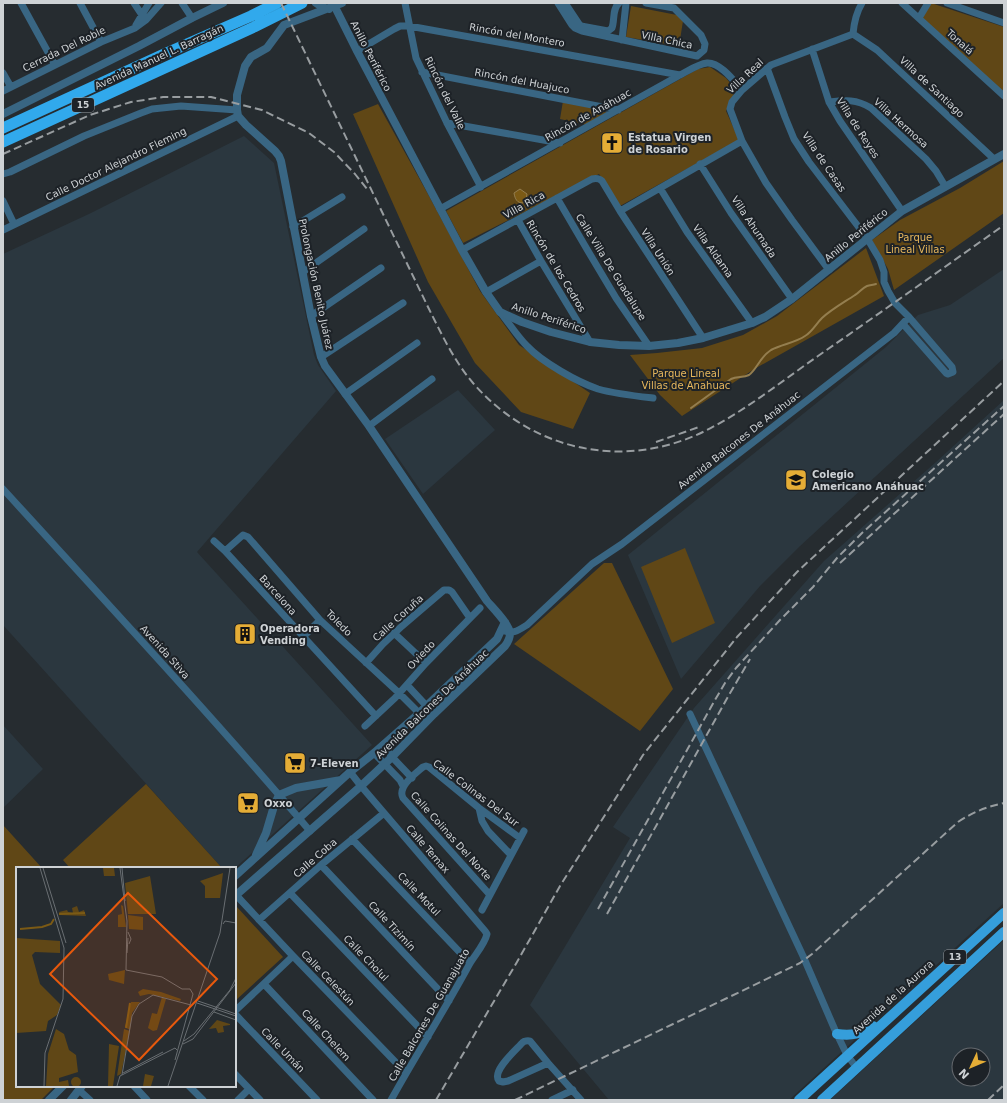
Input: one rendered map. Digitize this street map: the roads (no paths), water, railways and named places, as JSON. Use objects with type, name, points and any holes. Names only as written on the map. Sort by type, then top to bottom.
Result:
[{"type":"highway","name":"Avenida Manuel L. Barragán","points":[[3,128],[277,3]]},
{"type":"highway","name":"Avenida Manuel L. Barragán","points":[[3,142],[254,27],[302,3]]},
{"type":"main road","name":"Avenida de la Aurora","points":[[799,1100],[1004,913]]},
{"type":"main road","name":"13","points":[[822,1100],[1004,932]]},
{"type":"main road","points":[[837,1034],[860,1034],[893,1013]]},
{"type":"street","points":[[21,3],[55,65]]},
{"type":"street","points":[[80,3],[101,42]]},
{"type":"street","points":[[134,3],[143,18]]},
{"type":"street","name":"Cerrada Del Roble","points":[[143,18],[149,3]]},
{"type":"street","name":"Cerrada Del Roble","points":[[3,91],[101,42],[135,28],[143,18],[161,3]]},
{"type":"street","points":[[182,3],[192,18]]},
{"type":"street","points":[[3,114],[223,3]]},
{"type":"street","points":[[266,3],[279,21],[281,29]]},
{"type":"street","points":[[273,3],[281,29]]},
{"type":"street","points":[[296,3],[303,18]]},
{"type":"street","points":[[316,3],[322,7],[335,6]]},
{"type":"street","name":"Rincón del Valle","points":[[405,3],[416,58],[447,123],[481,187]]},
{"type":"street","points":[[558,3],[572,25],[608,31],[613,25],[616,6],[619,3]]},
{"type":"street","points":[[565,3],[578,27]]},
{"type":"street","points":[[622,40],[626,3]]},
{"type":"street","name":"Villa Chica","points":[[578,27],[582,31],[697,56],[704,50],[705,44],[701,36],[674,8],[646,3]]},
{"type":"street","points":[[853,34],[854,22],[862,3]]},
{"type":"street","name":"Tonalá","points":[[902,3],[1004,96]]},
{"type":"street","points":[[919,18],[928,3]]},
{"type":"street","points":[[947,3],[1004,23]]},
{"type":"street","points":[[3,174],[84,136],[147,111],[181,106],[237,113],[237,95],[245,66],[251,57],[267,48],[281,29],[303,18],[335,6]]},
{"type":"street","name":"Anillo Periférico","points":[[335,6],[357,51],[462,250],[486,292],[500,312],[522,322],[590,342],[649,346],[678,343],[703,338],[752,323],[765,317],[792,299],[902,210],[1004,154]]},
{"type":"street","name":"Rincón del Montero","points":[[357,51],[400,26],[409,26],[680,75]]},
{"type":"street","name":"Villa Real","points":[[829,270],[766,182],[742,141],[730,109],[732,102],[742,90],[768,68],[778,62],[853,34]]},
{"type":"street","name":"Villa de Santiago","points":[[853,34],[877,50],[994,159]]},
{"type":"street","name":"Villa de Reyes","points":[[812,49],[829,102],[840,121],[902,210]]},
{"type":"street","name":"Rincón de Anáhuac","points":[[440,209],[702,64],[711,63],[719,66],[742,90]]},
{"type":"street","name":"Villa de Casas","points":[[768,68],[794,138],[817,173],[867,238]]},
{"type":"street","name":"Rincón del Huajuco","points":[[422,72],[618,110]]},
{"type":"street","points":[[3,73],[10,87]]},
{"type":"street","name":"Villa Hermosa","points":[[829,102],[844,100],[855,101],[871,108],[926,159],[936,171],[945,186]]},
{"type":"street","name":"Calle Doctor Alejandro Fleming","points":[[3,230],[237,113]]},
{"type":"street","name":"Prolongación Benito Juárez","points":[[237,113],[246,126],[275,150],[281,161],[311,316],[321,357],[325,366],[369,426],[487,601],[505,622],[510,633]]},
{"type":"street","points":[[447,123],[560,142]]},
{"type":"street","points":[[620,211],[742,141]]},
{"type":"street","name":"Villa Ahumada","points":[[700,164],[731,213],[792,299]]},
{"type":"street","name":"Villa Rica","points":[[462,250],[592,179],[597,178]]},
{"type":"street","name":"Villa Unión","points":[[597,178],[602,181],[703,338]]},
{"type":"street","name":"Villa Aldama","points":[[660,188],[687,232],[752,323]]},
{"type":"street","points":[[293,227],[342,197]]},
{"type":"street","name":"Calle Villa De Guadalupe","points":[[557,198],[616,298],[649,346]]},
{"type":"street","points":[[3,201],[14,224]]},
{"type":"street","name":"Rincón de los Cedros","points":[[518,220],[590,342]]},
{"type":"street","points":[[303,272],[364,229]]},
{"type":"street","points":[[867,238],[880,260],[884,272],[884,282],[895,303],[935,346],[952,367],[953,372],[948,374],[903,324]]},
{"type":"street","points":[[486,292],[541,261]]},
{"type":"street","points":[[311,316],[381,268]]},
{"type":"street","points":[[321,357],[403,303]]},
{"type":"street","points":[[500,312],[526,346],[555,368],[597,389],[653,398]]},
{"type":"street","name":"Avenida Balcones De Anáhuac","points":[[236,894],[310,831],[392,757],[425,723],[506,646],[510,633],[527,625],[592,564],[617,548],[881,342],[903,324],[909,317]]},
{"type":"street","points":[[913,334],[919,328]]},
{"type":"street","points":[[345,394],[417,342]]},
{"type":"street","points":[[928,352],[935,346]]},
{"type":"street","points":[[369,426],[432,379]]},
{"type":"street","name":"Avenida Stiva","points":[[3,489],[179,683],[310,831]]},
{"type":"street","name":"Toledo","points":[[225,551],[242,536],[245,535],[248,537],[320,620],[399,694],[417,714]]},
{"type":"street","name":"Barcelona","points":[[214,540],[376,716]]},
{"type":"street","name":"Calle Coruña","points":[[366,663],[394,633],[446,589],[452,592],[470,618]]},
{"type":"street","name":"Oviedo","points":[[365,726],[399,694],[426,663],[480,608]]},
{"type":"street","points":[[303,637],[320,620]]},
{"type":"street","points":[[505,622],[501,630],[510,633]]},
{"type":"street","name":"Avenida Balcones De Anáhuac","points":[[236,875],[428,704],[497,639],[501,630]]},
{"type":"street","points":[[394,633],[426,663]]},
{"type":"street","points":[[407,685],[436,713]]},
{"type":"street","points":[[417,714],[425,723]]},
{"type":"street","points":[[690,714],[803,956],[837,1034],[847,1055],[856,1067]]},
{"type":"street","name":"Calle Colinas Del Norte","points":[[384,744],[392,757],[412,778]]},
{"type":"street","name":"Calle Colinas Del Norte","points":[[374,753],[400,780],[403,786],[401,792],[403,798],[490,895]]},
{"type":"street","name":"Calle Colinas Del Sur","points":[[403,786],[423,767],[429,767],[479,808],[520,838]]},
{"type":"street","name":"Calle Temax","points":[[350,772],[485,930],[487,934],[485,940]]},
{"type":"street","points":[[253,860],[266,833],[279,795],[296,788],[342,780]]},
{"type":"street","points":[[479,808],[482,821],[488,831],[511,855]]},
{"type":"street","name":"Calle Coba","points":[[259,920],[321,865],[384,813]]},
{"type":"street","points":[[482,910],[524,831]]},
{"type":"street","name":"Calle Motul","points":[[352,839],[470,963]]},
{"type":"street","name":"Calle Tizimín","points":[[321,865],[449,1002]]},
{"type":"street","points":[[236,878],[243,869]]},
{"type":"street","name":"Calle Cholul","points":[[290,893],[428,1037]]},
{"type":"street","name":"Calle Celestún","points":[[236,896],[406,1073]]},
{"type":"street","name":"Calle Balcones De Guanajuato","points":[[391,1100],[449,1002],[470,963],[485,940]]},
{"type":"street","points":[[236,1011],[293,956]]},
{"type":"street","name":"Calle Chelem","points":[[264,984],[374,1100]]},
{"type":"street","name":"Calle Umán","points":[[236,1013],[317,1100]]},
{"type":"street","points":[[548,1063],[508,1081],[499,1081],[497,1078],[500,1068],[525,1041],[530,1041],[581,1100]]},
{"type":"street","points":[[236,1075],[260,1100]]},
{"type":"street","points":[[49,1100],[62,1087]]},
{"type":"street","points":[[135,1087],[147,1100]]},
{"type":"street","points":[[190,1087],[203,1100]]},
{"type":"street","points":[[71,1100],[81,1088],[90,1100]]},
{"type":"street","points":[[238,1100],[249,1089]]},
{"type":"street","points":[[552,1100],[573,1090]]},
{"type":"waterway","points":[[691,408],[731,379],[749,375],[764,356],[771,350],[805,336],[822,318],[830,312],[865,287],[876,284]]},
{"type":"railway","points":[[281,3],[428,307],[454,356],[473,383],[497,406],[523,425],[551,439],[581,448],[612,451],[643,450],[674,443],[705,431],[763,395],[1004,225]]},
{"type":"railway","points":[[3,154],[90,115],[131,102],[163,97],[211,97],[262,110],[309,133],[334,152],[367,189]]},
{"type":"railway","points":[[436,1100],[560,886],[643,755],[737,637],[797,572],[1004,381]]},
{"type":"railway","points":[[598,909],[715,700],[736,668],[813,587],[837,558],[862,533],[1004,406]]},
{"type":"railway","points":[[840,563],[1004,414]]},
{"type":"railway","points":[[656,442],[699,427]]},
{"type":"railway","points":[[607,914],[750,659]]},
{"type":"railway","points":[[515,1100],[800,963],[812,954],[958,822],[980,810],[1004,803]]},
{"type":"railway","points":[[988,1100],[1004,1085]]},
{"type":"place","name":"Estatua Virgen de Rosario","points":[[612,143]]},
{"type":"place","name":"Colegio Americano Anáhuac","points":[[796,480]]},
{"type":"place","name":"Operadora Vending","points":[[245,634]]},
{"type":"place","name":"7-Eleven","points":[[295,763]]},
{"type":"place","name":"Oxxo","points":[[248,803]]},
{"type":"park label","name":"Parque Lineal Villas","points":[[915,242]]},
{"type":"park label","name":"Parque Lineal Villas de Anahuac","points":[[686,378]]}]
